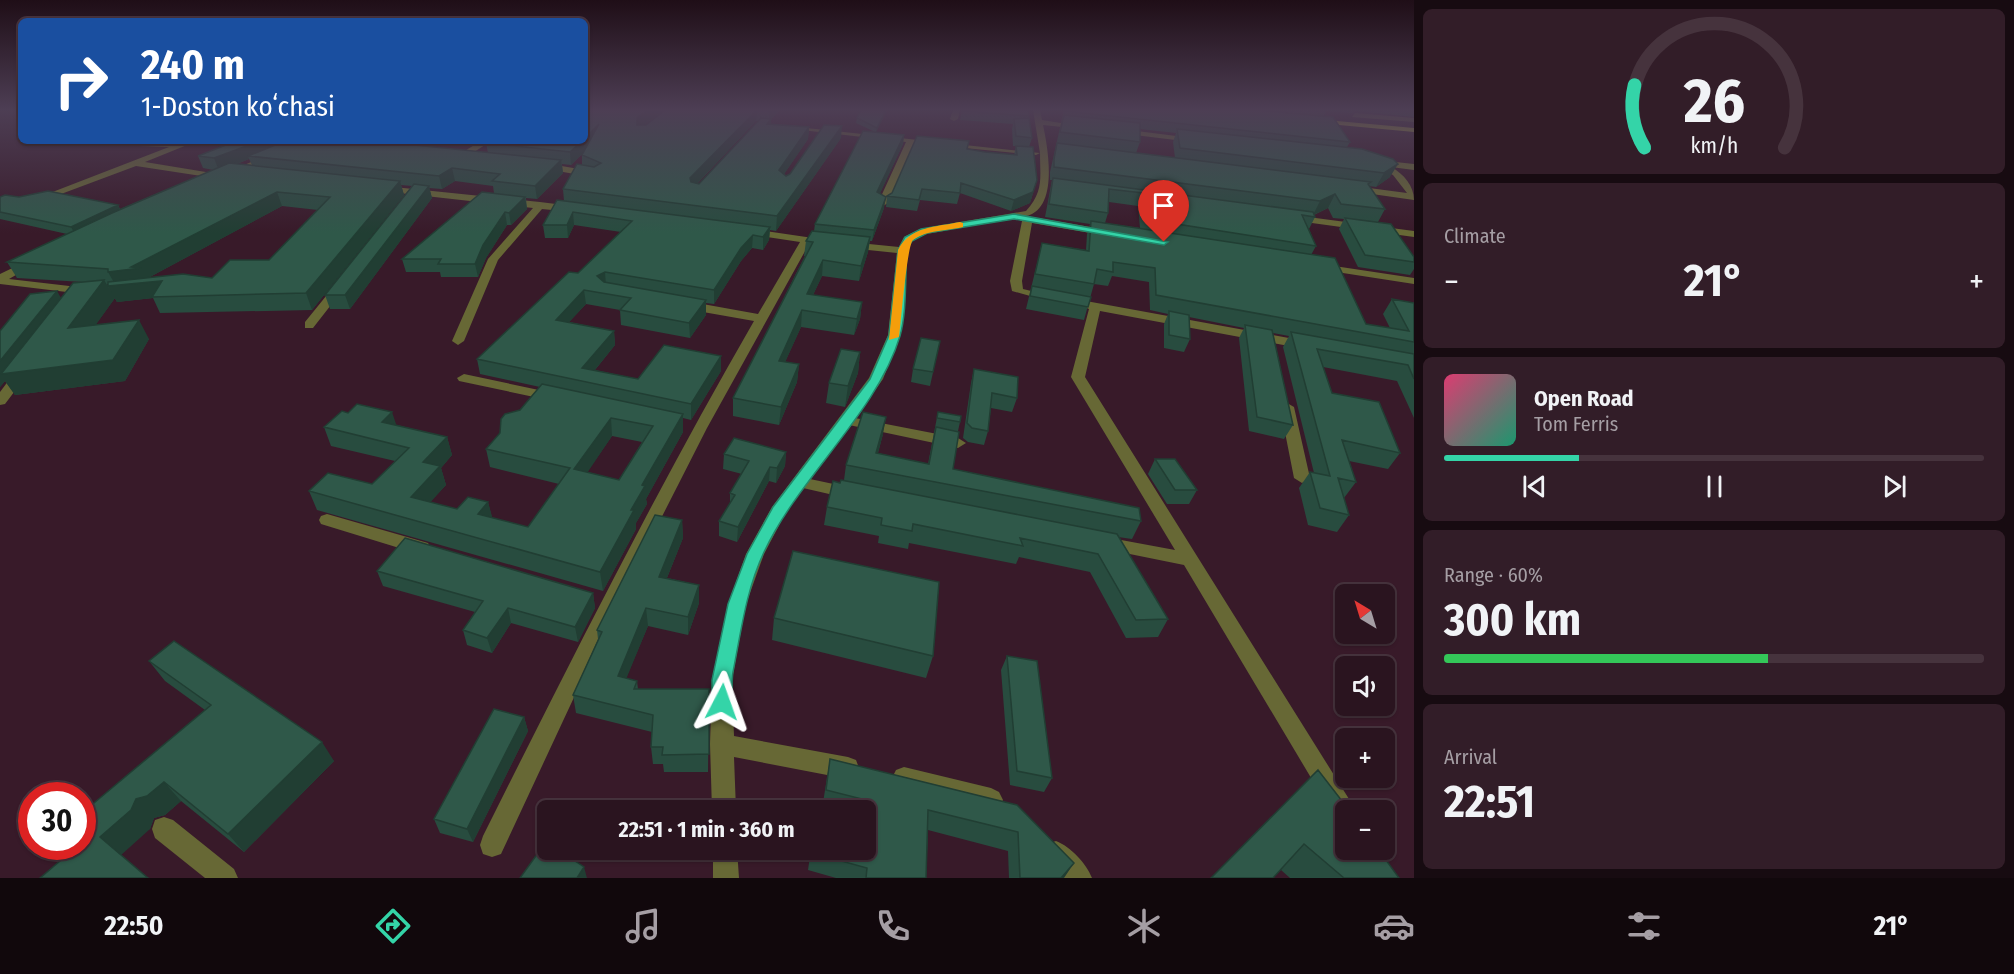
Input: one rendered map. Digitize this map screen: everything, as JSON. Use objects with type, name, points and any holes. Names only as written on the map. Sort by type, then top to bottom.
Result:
[{"type":"street","points":[[42,198],[165,151]]},
{"type":"street","points":[[198,186],[283,151]]},
{"type":"street","points":[[399,151],[407,153]]},
{"type":"street","points":[[461,157],[471,151]]},
{"type":"street","points":[[883,203],[905,151]]},
{"type":"street","points":[[1033,151],[1056,152]]},
{"type":"street","points":[[724,800],[721,744],[722,680],[737,604],[755,554],[778,511],[876,379],[894,335],[903,250],[908,239],[924,231],[1029,213],[1041,200],[1044,184],[1044,152]]},
{"type":"street","points":[[451,157],[477,161]]},
{"type":"street","points":[[1364,160],[1414,167]]},
{"type":"street","points":[[135,163],[218,177]]},
{"type":"street","points":[[1382,164],[1396,173],[1413,195]]},
{"type":"street","points":[[538,165],[596,175]]},
{"type":"street","points":[[232,171],[255,174]]},
{"type":"street","points":[[1044,184],[1055,186]]},
{"type":"street","points":[[368,187],[409,197],[585,210]]},
{"type":"street","points":[[1344,188],[1413,195]]},
{"type":"street","points":[[458,341],[493,259],[540,205]]},
{"type":"street","points":[[1014,217],[1121,235]]},
{"type":"street","points":[[1288,217],[1414,234]]},
{"type":"street","points":[[1027,221],[1016,281],[1018,291],[1274,346],[1313,347]]},
{"type":"street","points":[[738,231],[828,243]]},
{"type":"street","points":[[492,845],[695,427],[763,319],[806,240]]},
{"type":"street","points":[[839,244],[903,250]]},
{"type":"street","points":[[0,280],[42,257]]},
{"type":"street","points":[[1308,265],[1414,281]]},
{"type":"street","points":[[0,280],[78,290],[82,292],[76,302],[98,295]]},
{"type":"street","points":[[309,325],[344,281]]},
{"type":"street","points":[[673,303],[763,319]]},
{"type":"street","points":[[1095,307],[1078,377],[1337,800]]},
{"type":"street","points":[[0,401],[29,363]]},
{"type":"street","points":[[464,378],[565,400]]},
{"type":"street","points":[[1285,398],[1302,478]]},
{"type":"street","points":[[845,420],[958,443]]},
{"type":"street","points":[[798,482],[868,496]]},
{"type":"street","points":[[327,520],[440,553]]},
{"type":"street","points":[[1086,539],[1190,560]]},
{"type":"street","points":[[587,597],[609,603]]},
{"type":"street","points":[[721,744],[877,773],[971,794],[1016,808]]},
{"type":"street","points":[[164,829],[225,878]]},
{"type":"street","points":[[1039,834],[1078,878]]},
{"type":"street","points":[[725,860],[726,878]]},
{"type":"building","points":[[211,151],[233,151],[214,158],[198,156]]},
{"type":"building","points":[[260,151],[473,151],[561,160],[535,186],[492,181],[500,174],[452,168],[439,176],[248,156]]},
{"type":"building","points":[[584,151],[717,151],[690,178],[691,182],[699,184],[730,151],[792,151],[779,170],[786,176],[790,174],[806,151],[824,151],[777,216],[563,189],[577,164],[594,167],[601,163],[582,155]]},
{"type":"building","points":[[853,151],[896,151],[877,192],[886,197],[874,230],[815,224]]},
{"type":"building","points":[[910,151],[979,151],[1017,155],[1017,151],[1033,151],[1037,180],[1033,192],[1014,200],[961,183],[960,193],[922,189],[919,200],[887,196],[892,193]]},
{"type":"building","points":[[1056,151],[1121,151],[1371,182],[1368,184],[1385,209],[1341,204],[1335,194],[1320,201],[1054,167]]},
{"type":"building","points":[[1204,151],[1368,151],[1393,159],[1398,164],[1384,173]]},
{"type":"building","points":[[229,163],[400,181],[306,293],[152,297],[162,281],[108,286],[108,282],[183,274],[212,278],[230,260],[269,260],[330,197],[277,192],[131,267],[141,268],[108,272],[108,269],[7,262],[112,213]]},
{"type":"building","points":[[1053,178],[1313,212],[1315,217],[1302,215],[1316,246],[1145,219],[1143,193],[1109,189],[1108,213],[1049,204]]},
{"type":"building","points":[[414,184],[429,186],[345,295],[325,295]]},
{"type":"building","points":[[48,191],[118,205],[71,227],[0,212],[0,197],[5,195],[19,197]]},
{"type":"building","points":[[482,192],[525,197],[509,213],[505,212],[483,245],[475,264],[438,264],[441,259],[402,259]]},
{"type":"building","points":[[557,200],[770,227],[763,237],[753,235],[741,248],[714,290],[605,272],[597,276],[604,282],[706,300],[689,323],[620,310],[631,298],[584,290],[556,320],[614,331],[582,368],[638,379],[664,345],[721,356],[691,404],[477,359],[569,272],[578,273],[632,221],[573,212],[567,225],[543,225]]},
{"type":"building","points":[[1345,218],[1391,224],[1414,257],[1414,262],[1365,255]]},
{"type":"building","points":[[1091,221],[1335,258],[1366,324],[1409,331],[1392,299],[1414,303],[1414,342],[1156,295],[1155,268],[1113,262],[1113,272],[1097,269],[1094,284],[1035,274],[1042,243],[1089,251]]},
{"type":"building","points":[[812,231],[870,237],[861,266],[823,260],[807,294],[862,302],[857,319],[802,310],[779,361],[799,364],[781,407],[733,398],[813,242],[806,241]]},
{"type":"building","points":[[104,280],[68,328],[139,320],[113,360],[1,374],[73,283]]},
{"type":"building","points":[[1032,286],[1091,297],[1088,307],[1030,296]]},
{"type":"building","points":[[57,291],[0,361],[0,331],[30,294]]},
{"type":"building","points":[[1169,311],[1189,315],[1190,339],[1169,335]]},
{"type":"building","points":[[1245,325],[1272,330],[1293,425],[1257,417]]},
{"type":"building","points":[[1291,332],[1414,354],[1414,379],[1408,365],[1317,349],[1332,393],[1379,402],[1400,453],[1342,440],[1356,482],[1338,478],[1349,515],[1320,508],[1310,472],[1330,476]]},
{"type":"building","points":[[921,338],[940,341],[933,372],[913,369]]},
{"type":"building","points":[[841,349],[860,352],[848,386],[829,383]]},
{"type":"building","points":[[974,369],[1018,377],[1017,398],[992,393],[988,431],[972,428],[967,423]]},
{"type":"building","points":[[542,384],[683,414],[642,485],[645,486],[631,510],[634,510],[600,572],[309,491],[328,473],[372,484],[409,448],[324,427],[342,411],[348,413],[357,404],[392,412],[382,422],[447,437],[423,462],[440,466],[411,497],[457,509],[468,497],[488,502],[478,514],[528,527],[570,468],[486,449],[500,433],[501,419],[505,414],[520,410]],"holes":[[[611,418],[653,426],[619,480],[574,469]]]},
{"type":"building","points":[[863,412],[886,417],[876,453],[929,464],[936,427],[959,432],[953,469],[1139,508],[1141,521],[846,465]]},
{"type":"building","points":[[938,412],[961,416],[960,422],[937,418]]},
{"type":"building","points":[[734,438],[786,452],[777,468],[770,467],[738,527],[719,521],[735,495],[730,493],[749,461],[724,454]]},
{"type":"building","points":[[1155,459],[1175,459],[1197,490],[1175,490]]},
{"type":"building","points":[[841,480],[1117,534],[1168,619],[1136,620],[1098,554],[1020,538],[1023,546],[913,524],[912,531],[881,525],[882,518],[827,507],[833,481],[840,483]]},
{"type":"building","points":[[655,515],[682,520],[659,577],[699,585],[688,617],[646,608],[618,676],[637,681],[634,689],[709,689],[709,754],[662,755],[663,747],[651,747],[653,715],[573,695],[602,632],[597,630]]},
{"type":"building","points":[[405,538],[593,593],[575,627],[508,608],[487,638],[463,630],[483,601],[377,571]]},
{"type":"building","points":[[793,551],[939,582],[933,656],[774,618]]},
{"type":"building","points":[[174,641],[322,742],[228,834],[164,782],[147,796],[136,799],[131,810],[100,837],[148,878],[40,878],[59,860],[96,860],[96,801],[211,705],[149,661]]},
{"type":"building","points":[[1007,656],[1037,661],[1052,778],[1017,771]]},
{"type":"building","points":[[494,709],[524,717],[467,829],[434,819]]},
{"type":"building","points":[[830,759],[1017,805],[1074,863],[1061,878],[1020,878],[1018,832],[928,810],[926,878],[866,878],[867,868],[838,860],[876,860],[876,800],[866,800],[826,790]]},
{"type":"building","points":[[1318,770],[1341,800],[1335,800],[1335,860],[1386,860],[1399,878],[1344,878],[1304,844],[1273,878],[1211,878]]},
{"type":"building","points":[[537,854],[537,860],[574,860],[584,867],[577,878],[520,878]]},
{"type":"slow traffic","points":[[893,337],[902,282],[903,250],[908,239],[924,231],[960,225]]},
{"type":"route","points":[[722,702],[722,680],[737,604],[755,554],[778,511],[798,482],[876,379],[894,335],[902,282],[903,250],[908,239],[924,231],[1014,217],[1027,221],[1164,242]]}]
